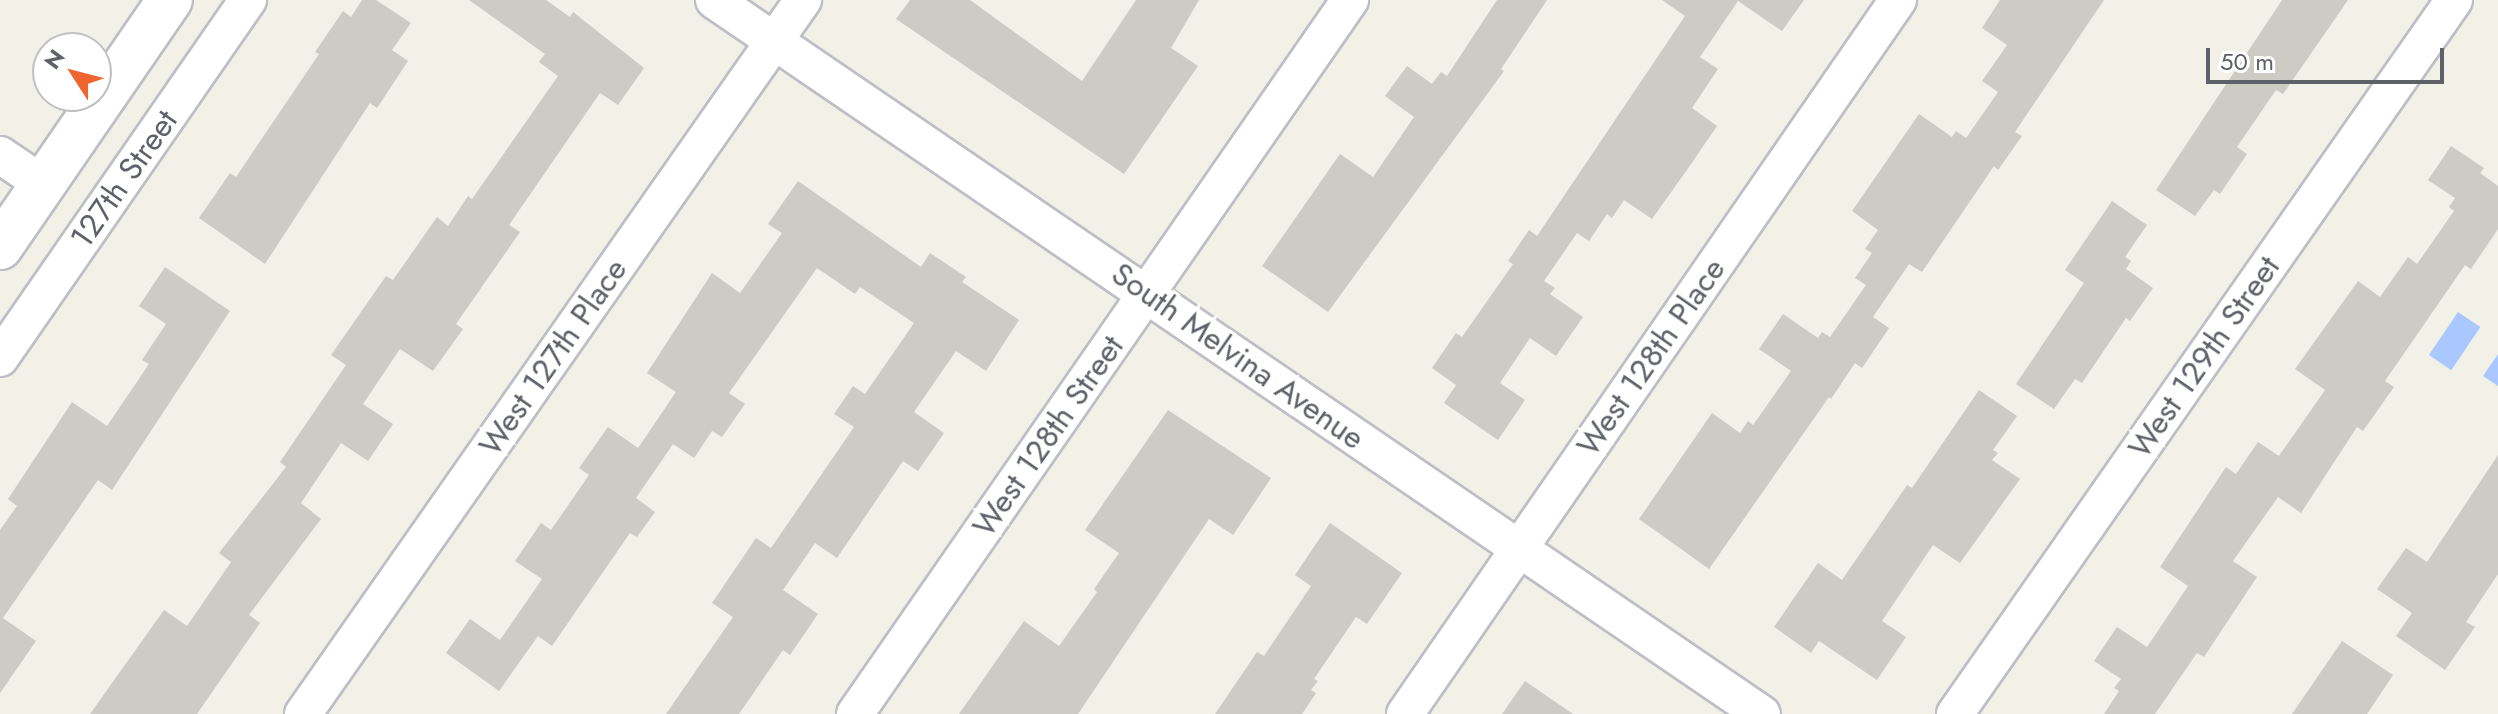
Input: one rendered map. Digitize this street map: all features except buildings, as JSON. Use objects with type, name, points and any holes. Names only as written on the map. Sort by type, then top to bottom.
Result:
[{"type":"main road","points":[[0,247],[170,0]]},
{"type":"street","name":"127th Street","points":[[0,358],[248,0]]},
{"type":"street","name":"South Melvina Avenue","points":[[714,0],[1762,714]]},
{"type":"street","name":"West 127th Place","points":[[303,714],[803,0]]},
{"type":"street","name":"West 128th Street","points":[[855,714],[1350,0]]},
{"type":"street","name":"West 128th Place","points":[[1405,714],[1898,0]]},
{"type":"street","name":"West 129th Street","points":[[1955,714],[2454,0]]},
{"type":"street","points":[[0,155],[43,184]]},
{"type":"water","points":[[2458,312],[2480,327],[2451,370],[2429,355]]},
{"type":"water","points":[[2498,354],[2498,386],[2483,376]]}]
